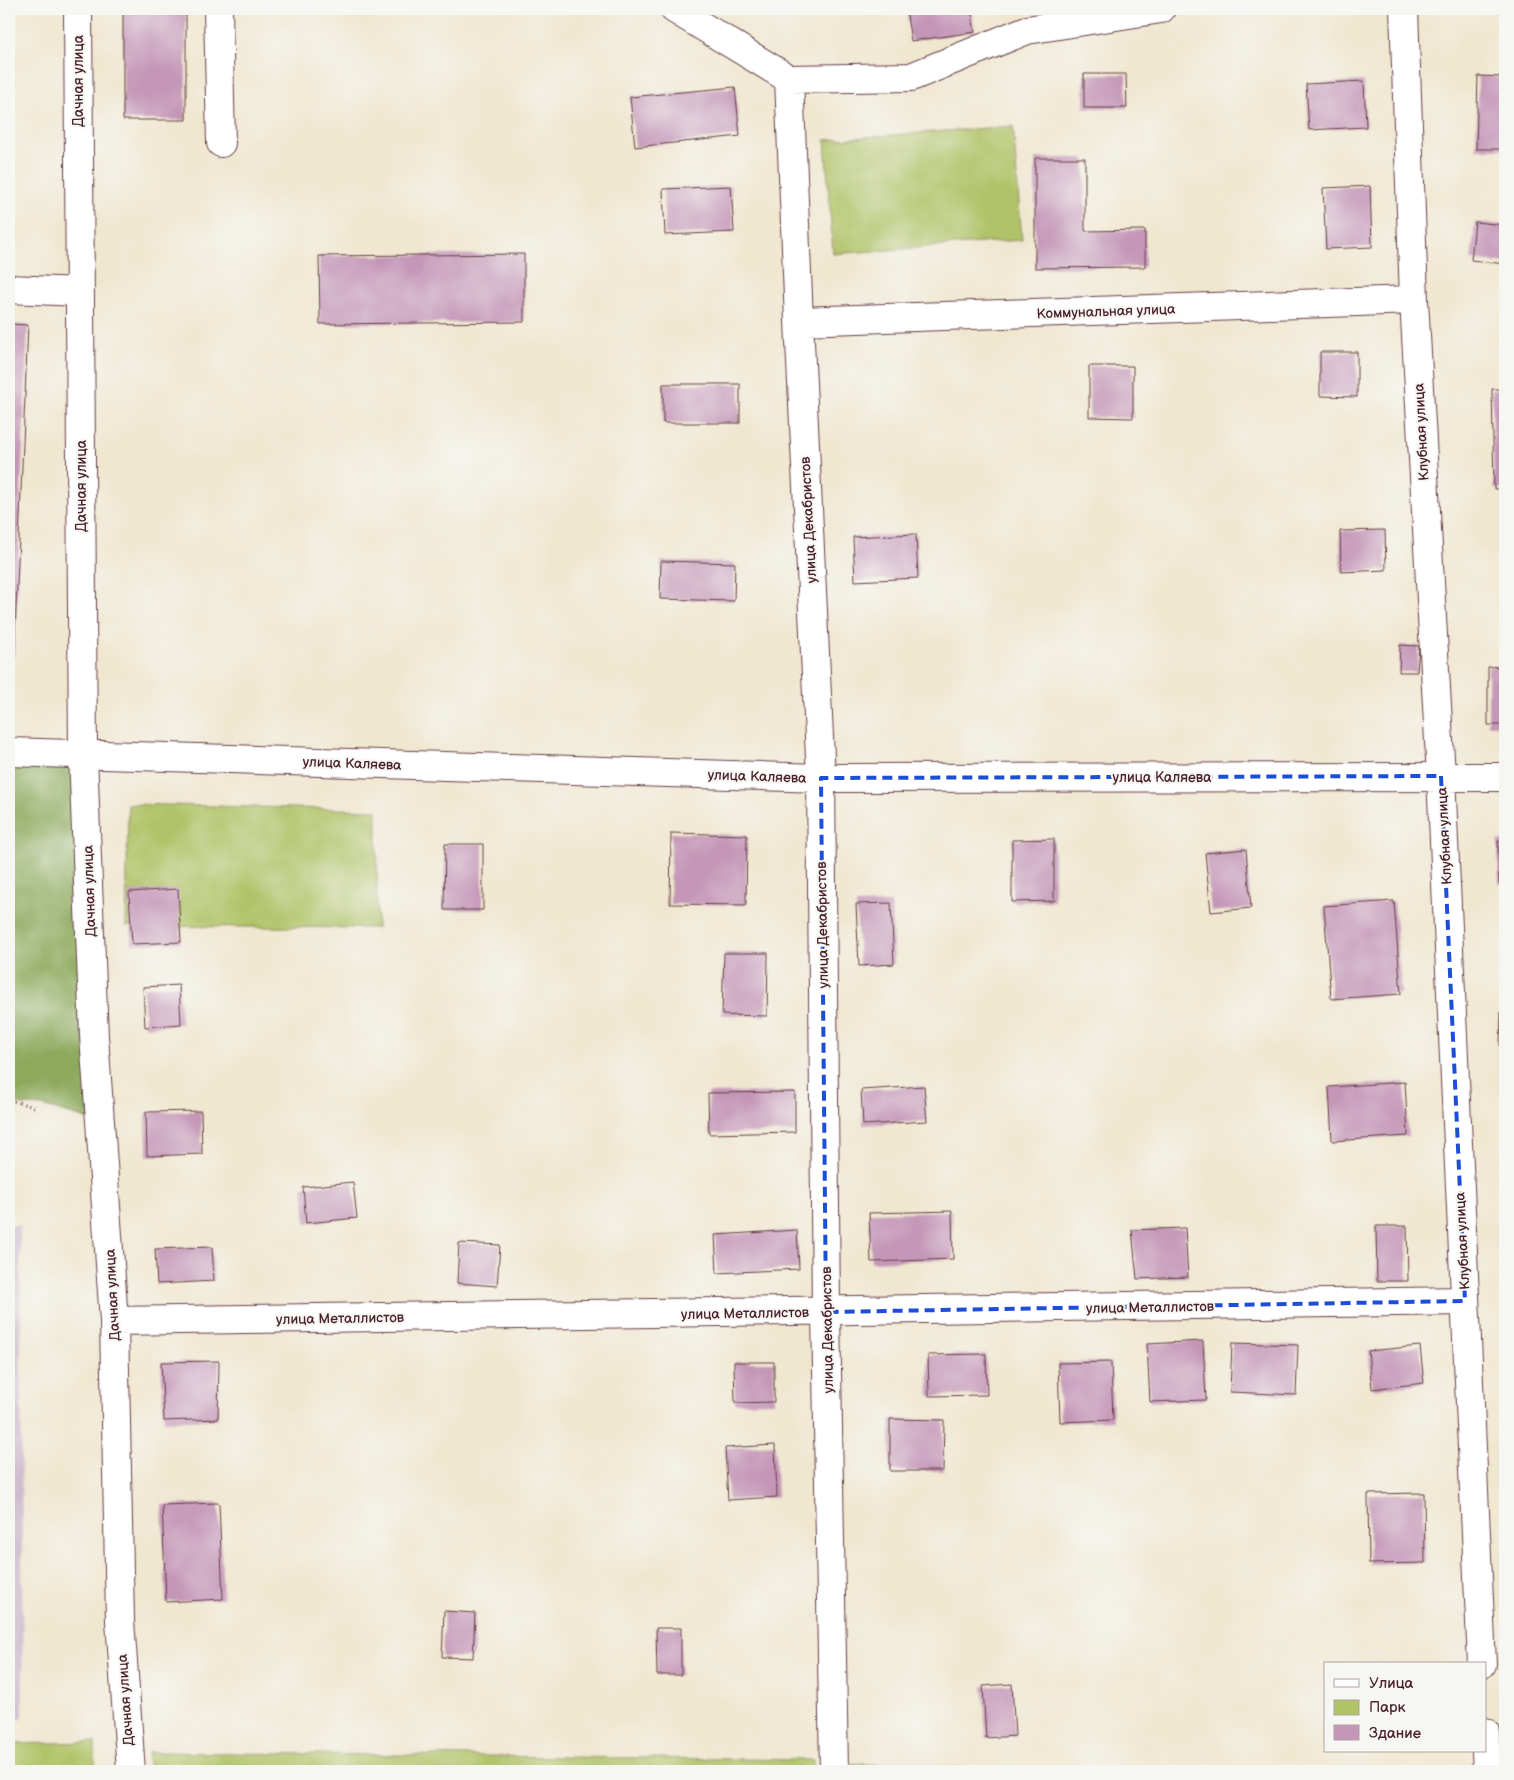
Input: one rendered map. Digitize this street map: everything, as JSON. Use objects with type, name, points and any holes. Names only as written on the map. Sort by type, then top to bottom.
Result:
[{"type":"street","name":"Дачная улица","points":[[78,9],[83,755],[94,1036],[114,1321],[120,1621],[131,1771]]},
{"type":"street","points":[[218,9],[221,143]]},
{"type":"street","points":[[674,9],[790,79],[911,77],[1027,30],[1161,9]]},
{"type":"street","name":"Клубная улица","points":[[1404,9],[1414,300],[1441,776],[1482,1662]]},
{"type":"street","name":"улица Декабристов","points":[[790,79],[799,321],[821,778],[826,1312],[834,1771]]},
{"type":"street","points":[[9,289],[80,292]]},
{"type":"street","name":"Коммунальная улица","points":[[799,321],[1414,300]]},
{"type":"street","name":"улица Каляева","points":[[9,752],[821,778],[1505,776]]},
{"type":"street","name":"улица Металлистов","points":[[114,1321],[1465,1302]]},
{"type":"street","points":[[1486,1752],[1487,1771]]},
{"type":"path","points":[[9,1100],[34,1107]]},
{"type":"highlighted area","points":[[1441,776],[1465,1301],[826,1312],[821,778]]},
{"type":"shaded area","points":[[9,1225],[20,1225],[23,1719],[9,1719]]},
{"type":"green space","points":[[1013,126],[1022,240],[833,254],[825,140]]},
{"type":"green space","points":[[9,752],[83,755],[100,1123],[42,1106],[9,1104]]},
{"type":"green space","points":[[128,804],[377,810],[377,928],[126,926]]},
{"type":"green space","points":[[95,1742],[95,1771],[9,1771],[9,1744]]},
{"type":"green space","points":[[148,1752],[813,1760],[813,1771],[148,1771]]},
{"type":"green space","points":[[841,1763],[1043,1771],[841,1771]]},
{"type":"building","points":[[123,9],[186,9],[186,120],[123,120]]},
{"type":"building","points":[[906,9],[971,9],[975,32],[911,41]]},
{"type":"building","points":[[1500,9],[1505,9],[1505,13],[1501,14]]},
{"type":"building","points":[[1084,74],[1126,74],[1127,108],[1084,108]]},
{"type":"building","points":[[1478,76],[1505,77],[1505,149],[1476,149]]},
{"type":"building","points":[[1364,81],[1366,127],[1309,130],[1306,84]]},
{"type":"building","points":[[735,87],[740,136],[635,147],[630,97]]},
{"type":"building","points":[[1035,158],[1085,158],[1085,231],[1145,230],[1145,267],[1035,268]]},
{"type":"building","points":[[731,186],[734,232],[665,235],[663,189]]},
{"type":"building","points":[[1370,186],[1372,247],[1326,249],[1323,188]]},
{"type":"building","points":[[1475,222],[1505,225],[1505,264],[1471,260]]},
{"type":"building","points":[[524,254],[524,322],[320,324],[319,256]]},
{"type":"building","points":[[9,324],[28,325],[14,657],[9,657]]},
{"type":"building","points":[[1320,352],[1357,352],[1357,397],[1320,396]]},
{"type":"building","points":[[1089,366],[1133,366],[1133,418],[1089,417]]},
{"type":"building","points":[[663,384],[740,384],[740,423],[663,423]]},
{"type":"building","points":[[1492,389],[1505,389],[1505,489],[1494,489]]},
{"type":"building","points":[[1385,530],[1386,570],[1341,572],[1340,531]]},
{"type":"building","points":[[916,534],[918,578],[855,581],[853,537]]},
{"type":"building","points":[[661,561],[735,563],[734,601],[660,599]]},
{"type":"building","points":[[1400,645],[1419,646],[1417,672],[1399,672]]},
{"type":"building","points":[[1505,666],[1505,725],[1488,725],[1488,667]]},
{"type":"building","points":[[671,833],[747,835],[746,905],[670,904]]},
{"type":"building","points":[[1054,839],[1054,901],[1012,902],[1012,840]]},
{"type":"building","points":[[1498,841],[1505,841],[1505,884],[1499,884]]},
{"type":"building","points":[[445,844],[483,844],[483,910],[444,910]]},
{"type":"building","points":[[1246,849],[1251,908],[1211,912],[1205,853]]},
{"type":"building","points":[[178,889],[181,942],[132,944],[129,892]]},
{"type":"building","points":[[1394,901],[1401,994],[1331,999],[1324,906]]},
{"type":"building","points":[[891,903],[894,964],[859,966],[856,904]]},
{"type":"building","points":[[724,953],[768,953],[767,1016],[722,1015]]},
{"type":"building","points":[[179,985],[181,1024],[145,1027],[143,987]]},
{"type":"building","points":[[1501,1012],[1505,1012],[1505,1046],[1500,1046]]},
{"type":"building","points":[[1405,1082],[1408,1136],[1332,1141],[1329,1087]]},
{"type":"building","points":[[924,1086],[927,1121],[863,1125],[861,1090]]},
{"type":"building","points":[[795,1092],[795,1132],[709,1134],[708,1093]]},
{"type":"building","points":[[201,1111],[202,1154],[147,1156],[146,1112]]},
{"type":"building","points":[[353,1182],[357,1218],[306,1223],[303,1187]]},
{"type":"building","points":[[952,1211],[953,1259],[871,1262],[869,1213]]},
{"type":"building","points":[[1376,1226],[1407,1226],[1408,1281],[1377,1281]]},
{"type":"building","points":[[1185,1228],[1188,1277],[1137,1279],[1132,1230]]},
{"type":"building","points":[[797,1230],[799,1269],[717,1273],[715,1235]]},
{"type":"building","points":[[459,1243],[500,1245],[497,1286],[457,1283]]},
{"type":"building","points":[[212,1247],[214,1281],[157,1284],[155,1249]]},
{"type":"building","points":[[1203,1341],[1206,1400],[1150,1402],[1147,1344]]},
{"type":"building","points":[[1232,1343],[1298,1345],[1296,1395],[1230,1392]]},
{"type":"building","points":[[1420,1346],[1424,1383],[1372,1389],[1368,1351]]},
{"type":"building","points":[[986,1354],[987,1395],[929,1396],[928,1355]]},
{"type":"building","points":[[219,1361],[218,1419],[164,1421],[161,1362]]},
{"type":"building","points":[[734,1362],[774,1362],[774,1402],[735,1403]]},
{"type":"building","points":[[1111,1362],[1113,1420],[1060,1422],[1058,1363]]},
{"type":"building","points":[[890,1419],[944,1420],[943,1471],[890,1471]]},
{"type":"building","points":[[775,1445],[777,1497],[728,1500],[725,1448]]},
{"type":"building","points":[[1424,1493],[1425,1563],[1369,1564],[1368,1494]]},
{"type":"building","points":[[219,1503],[223,1599],[166,1602],[162,1505]]},
{"type":"building","points":[[444,1611],[475,1613],[473,1658],[442,1657]]},
{"type":"building","points":[[656,1628],[681,1628],[681,1675],[657,1675]]},
{"type":"building","points":[[1012,1684],[1015,1736],[986,1738],[983,1686]]}]
